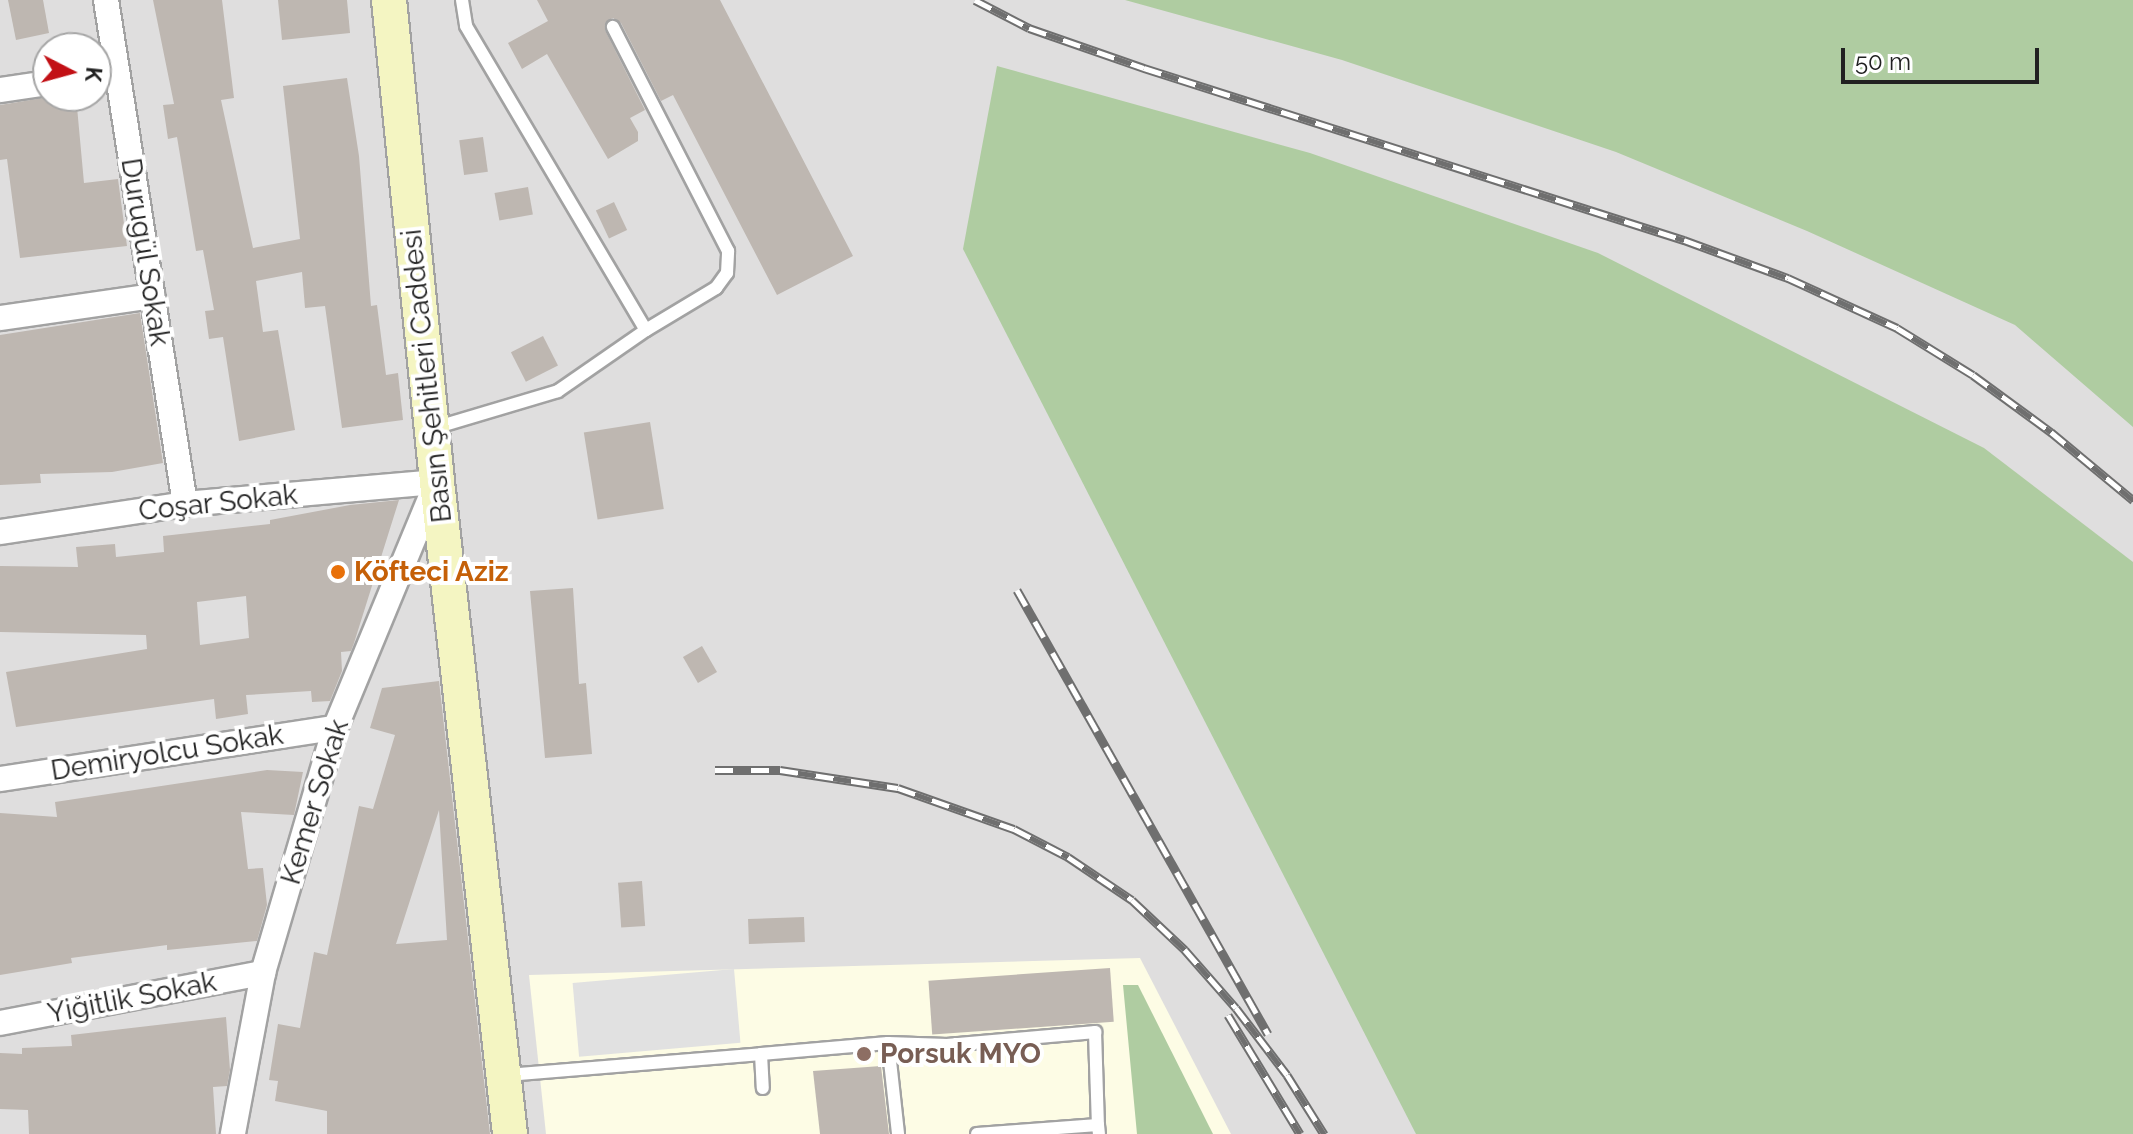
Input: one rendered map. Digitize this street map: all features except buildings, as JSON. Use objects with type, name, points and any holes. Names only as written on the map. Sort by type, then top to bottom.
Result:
[{"type":"main road","name":"Basın Şehitleri Caddesi","points":[[389,0],[431,429],[510,1134]]},
{"type":"street","name":"Durugül Sokak","points":[[106,0],[106,32]]},
{"type":"street","points":[[0,90],[32,85]]},
{"type":"street","name":"Durugül Sokak","points":[[112,103],[152,296],[185,504]]},
{"type":"street","points":[[0,318],[152,296]]},
{"type":"street","name":"Coşar Sokak","points":[[0,532],[185,504],[437,482]]},
{"type":"street","name":"Kemer Sokak","points":[[233,1134],[263,973],[335,728],[437,482]]},
{"type":"street","name":"Demiryolcu Sokak","points":[[0,779],[335,728]]},
{"type":"street","name":"Yiğitlik Sokak","points":[[0,1023],[263,973]]},
{"type":"lane","points":[[462,0],[466,26],[646,330]]},
{"type":"lane","points":[[431,429],[558,391],[646,330],[716,288],[727,273],[728,251],[613,27]]},
{"type":"lane","points":[[504,1076],[888,1043],[947,1045],[1095,1032],[1098,1130],[977,1134]]},
{"type":"lane","points":[[888,1043],[898,1134]]},
{"type":"lane","points":[[761,1054],[763,1088]]},
{"type":"shaded area","points":[[0,0],[2133,0],[2133,1134],[0,1134]]},
{"type":"shaded area","name":"Porsuk MYO","points":[[1140,958],[1231,1134],[546,1134],[529,975]]},
{"type":"shaded area","points":[[734,969],[740,1043],[579,1057],[573,983]]},
{"type":"green space","points":[[1125,0],[2133,0],[2133,427],[2015,325],[1807,231],[1616,152],[1342,60]]},
{"type":"green space","points":[[997,66],[1310,153],[1598,253],[1984,448],[2133,562],[2133,1134],[1416,1134],[963,249]]},
{"type":"green space","points":[[1123,985],[1138,985],[1213,1134],[1137,1134]]},
{"type":"railway","points":[[975,0],[1029,28],[1144,68],[1684,240],[1788,278],[1897,328],[1973,375],[2051,432],[2133,500]]},
{"type":"railway","points":[[1017,590],[1268,1034]]},
{"type":"railway","points":[[715,770],[780,770],[898,788],[1014,829],[1068,857],[1132,900],[1185,950],[1236,1008],[1287,1075],[1324,1134]]},
{"type":"railway","points":[[1228,1015],[1300,1134]]},
{"type":"place","name":"Köfteci Aziz","points":[[338,572]]},
{"type":"place","name":"Porsuk MYO","points":[[864,1054]]}]
